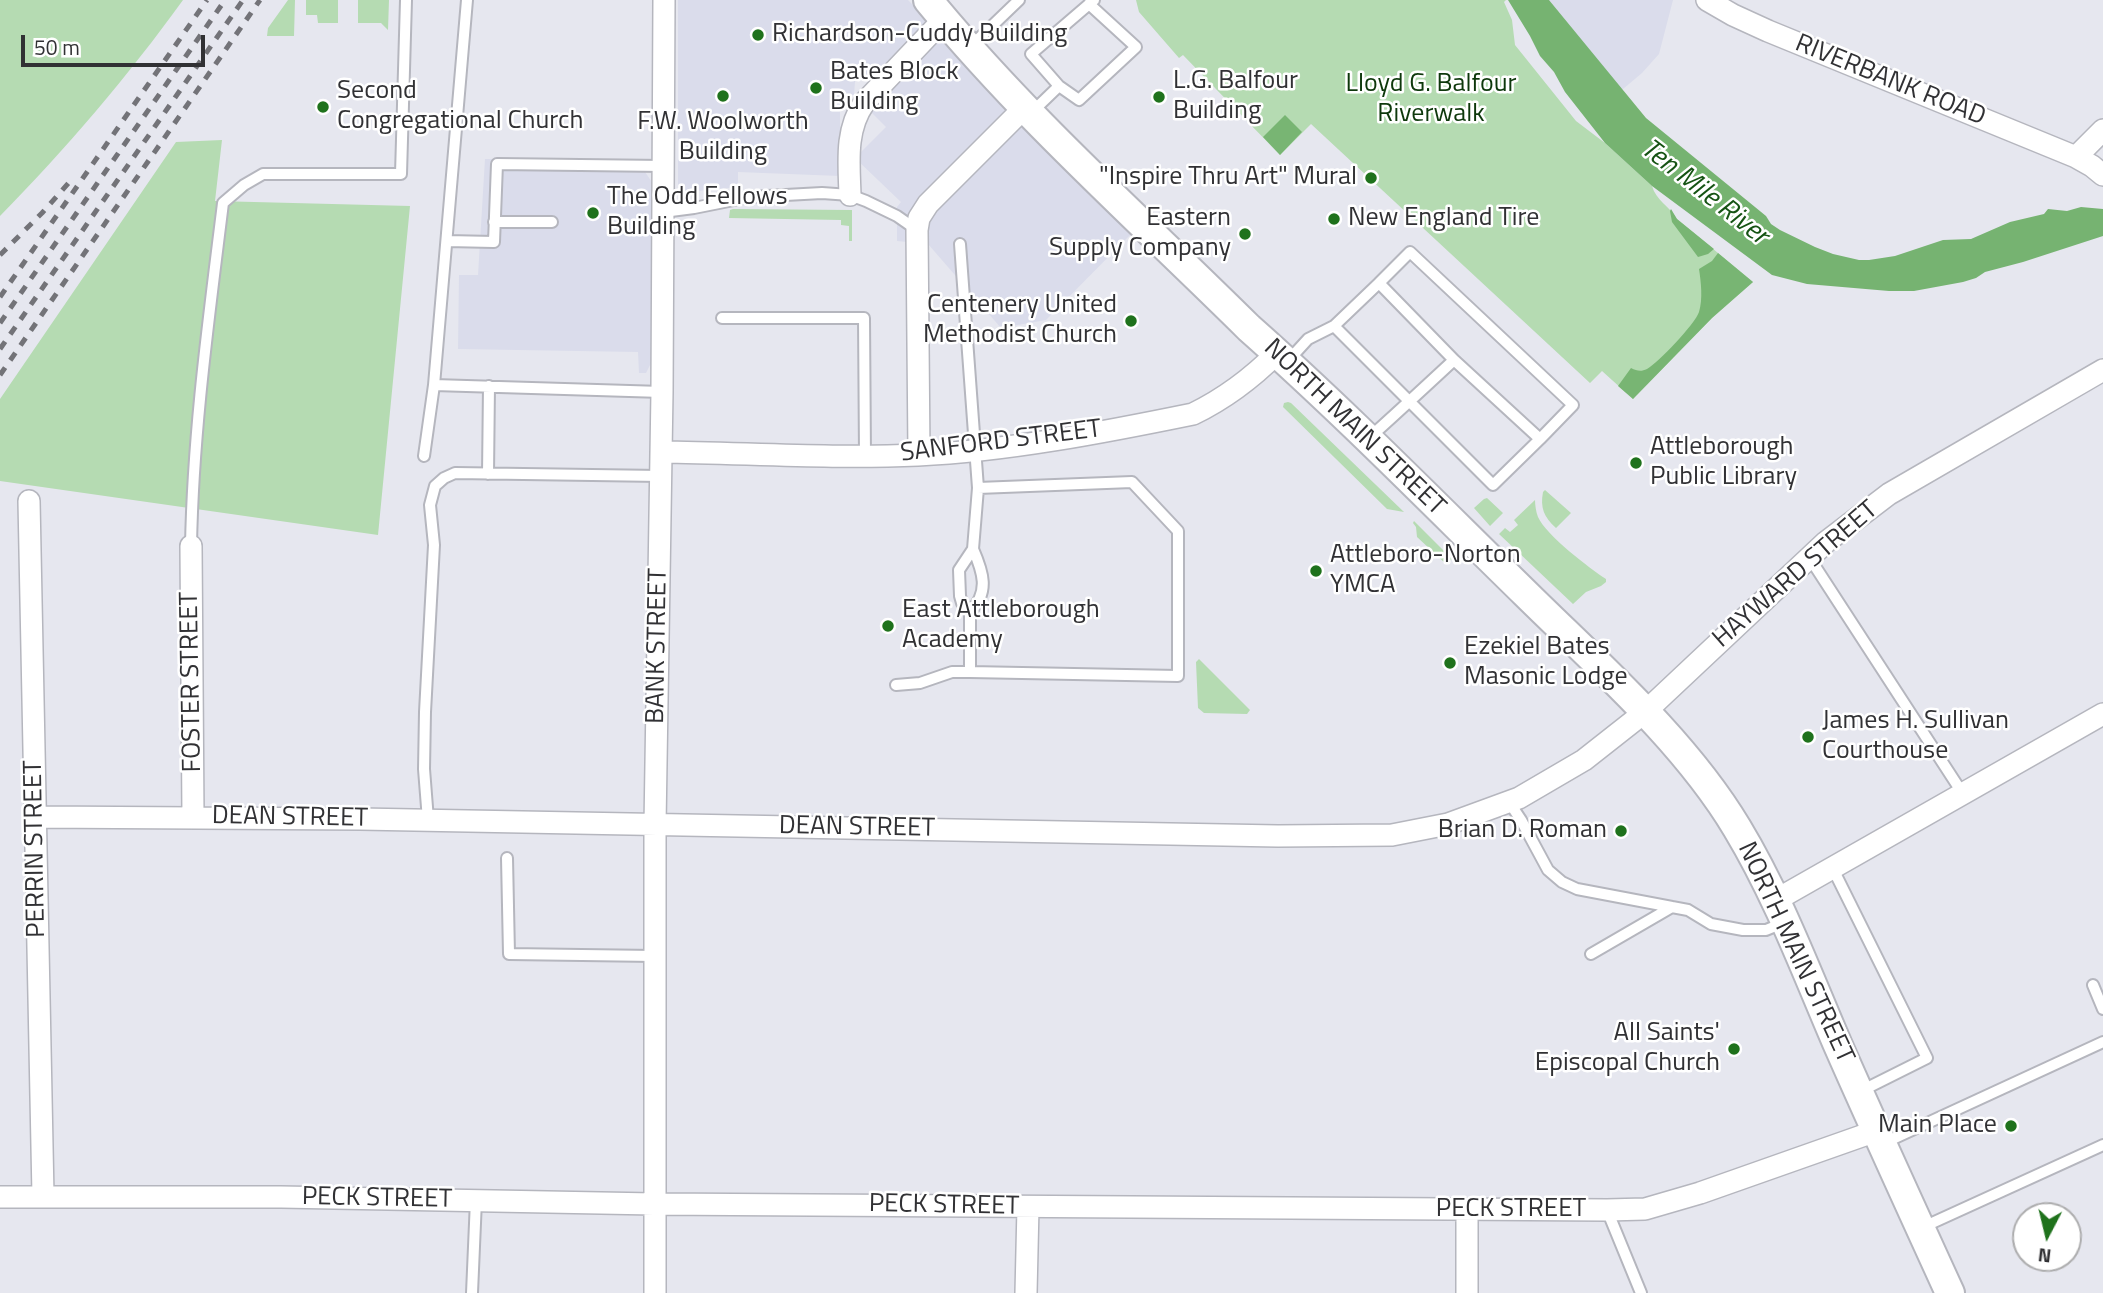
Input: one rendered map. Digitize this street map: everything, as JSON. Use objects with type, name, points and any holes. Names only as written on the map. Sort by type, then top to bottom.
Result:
[{"type":"main road","name":"NORTH MAIN STREET","points":[[936,10],[1028,110],[1646,712],[1696,769],[1737,827],[1781,911],[1859,1093],[1950,1293]]},
{"type":"street","name":"BANK STREET","points":[[655,1293],[654,956],[662,392],[664,0]]},
{"type":"street","name":"RIVERBANK ROAD","points":[[1707,0],[1768,32],[2076,157],[2103,175]]},
{"type":"street","points":[[850,195],[851,134],[858,111],[936,10]]},
{"type":"street","points":[[919,455],[919,218],[928,204],[1028,110]]},
{"type":"street","points":[[2076,157],[2103,130]]},
{"type":"street","name":"SANFORD STREET","points":[[661,452],[865,456],[975,450],[1193,414],[1218,402],[1282,357]]},
{"type":"street","name":"HAYWARD STREET","points":[[1646,712],[1826,542],[1899,487],[2103,370]]},
{"type":"street","name":"PERRIN STREET","points":[[29,501],[43,1196]]},
{"type":"street","name":"FOSTER STREET","points":[[191,546],[193,817]]},
{"type":"street","name":"DEAN STREET","points":[[36,817],[428,820],[1278,836],[1392,835],[1448,824],[1519,797],[1584,760],[1646,712]]},
{"type":"street","points":[[1781,911],[1833,869],[2103,714]]},
{"type":"street","name":"PECK STREET","points":[[0,1197],[281,1197],[653,1204],[1467,1211],[1646,1209],[1879,1138]]},
{"type":"street","points":[[1026,1293],[1028,1207]]},
{"type":"street","points":[[1467,1211],[1467,1293]]},
{"type":"lane","points":[[191,546],[192,493],[202,378],[223,203],[244,185],[263,174],[401,174],[406,0]]},
{"type":"lane","points":[[424,456],[434,385],[467,0]]},
{"type":"lane","points":[[970,47],[1019,0]]},
{"type":"lane","points":[[1092,2],[1136,47],[1079,100],[1059,86],[1031,54],[1092,2]]},
{"type":"lane","points":[[1028,110],[1059,86]]},
{"type":"lane","points":[[447,241],[494,242],[497,164],[664,166]]},
{"type":"lane","points":[[663,212],[771,194],[822,192],[850,195],[897,216],[917,230]]},
{"type":"lane","points":[[494,222],[552,222]]},
{"type":"lane","points":[[960,244],[978,488],[973,549],[960,570],[960,596],[970,612]]},
{"type":"lane","points":[[1282,357],[1308,339],[1334,326],[1410,251],[1573,405],[1493,485],[1334,326]]},
{"type":"lane","points":[[1379,284],[1454,360],[1540,439]]},
{"type":"lane","points":[[722,318],[864,318],[865,456]]},
{"type":"lane","points":[[1368,439],[1454,360]]},
{"type":"lane","points":[[434,385],[662,392]]},
{"type":"lane","points":[[488,474],[489,386]]},
{"type":"lane","points":[[428,820],[424,769],[425,712],[434,545],[430,505],[435,486],[443,478],[455,473],[661,476]]},
{"type":"lane","points":[[896,685],[920,683],[953,672],[1178,676],[1178,531],[1132,482],[978,488]]},
{"type":"lane","points":[[970,672],[970,612],[981,598],[983,571],[973,549]]},
{"type":"lane","points":[[1810,557],[1963,794]]},
{"type":"lane","points":[[1508,802],[1548,870],[1562,882],[1577,889],[1688,910],[1711,924],[1742,930],[1766,930],[1781,911]]},
{"type":"lane","points":[[507,858],[509,954],[654,956]]},
{"type":"lane","points":[[1833,869],[1927,1058],[1859,1093]]},
{"type":"lane","points":[[1591,954],[1672,907]]},
{"type":"lane","points":[[2093,985],[2103,1009]]},
{"type":"lane","points":[[1879,1138],[2103,1042]]},
{"type":"lane","points":[[1920,1228],[2103,1146]]},
{"type":"lane","points":[[472,1293],[476,1200]]},
{"type":"lane","points":[[1607,1210],[1642,1293]]},
{"type":"shaded area","points":[[678,0],[908,0],[1132,233],[1046,320],[1001,328],[928,244],[897,241],[897,207],[901,202],[855,158],[886,127],[870,111],[932,48],[920,36],[875,82],[858,67],[854,95],[840,94],[840,176],[738,172],[738,187],[678,193]]},
{"type":"shaded area","points":[[1549,0],[1673,0],[1659,54],[1623,89]]},
{"type":"shaded area","points":[[1285,115],[1302,132],[1280,155],[1263,137]]},
{"type":"shaded area","points":[[485,159],[645,161],[645,172],[654,185],[654,357],[646,373],[639,373],[638,352],[458,349],[459,275],[478,275]]},
{"type":"shaded area","points":[[1671,209],[1677,219],[1714,249],[1698,257],[1672,222]]},
{"type":"shaded area","points":[[1718,253],[1753,282],[1712,318],[1633,399],[1618,386],[1631,368],[1641,371],[1652,365],[1691,325],[1700,307],[1699,269],[1712,261]]},
{"type":"green space","points":[[0,0],[183,0],[96,111],[0,216]]},
{"type":"green space","points":[[288,0],[295,0],[294,36],[267,36],[268,28]]},
{"type":"green space","points":[[306,0],[338,0],[338,23],[318,23],[317,15],[306,15]]},
{"type":"green space","points":[[358,0],[389,0],[388,30],[381,23],[358,23]]},
{"type":"green space","name":"Lloyd G. Balfour Riverwalk","points":[[1136,0],[1506,0],[1504,2],[1512,20],[1515,45],[1576,121],[1605,143],[1652,186],[1656,195],[1677,219],[1753,282],[1712,318],[1633,399],[1602,371],[1590,383],[1311,124],[1280,155],[1183,55],[1179,58],[1139,12]]},
{"type":"green space","points":[[222,140],[215,201],[410,206],[378,535],[0,481],[0,399],[176,142]]},
{"type":"green space","points":[[730,210],[852,210],[852,241],[849,241],[849,226],[841,225],[841,220],[729,218]]},
{"type":"green space","points":[[1288,402],[1404,512],[1387,509],[1283,407],[1284,403]]},
{"type":"green space","points":[[1545,490],[1571,513],[1556,528],[1544,512],[1542,498]]},
{"type":"green space","points":[[1487,498],[1503,513],[1490,526],[1474,508]]},
{"type":"green space","points":[[1535,500],[1538,517],[1550,533],[1606,579],[1601,586],[1586,592],[1573,604],[1499,534],[1505,528],[1510,532],[1518,525],[1514,520]]},
{"type":"green space","points":[[1414,521],[1452,559],[1445,563],[1417,537]]},
{"type":"green space","points":[[1199,659],[1250,710],[1247,714],[1204,713],[1198,708],[1196,662]]},
{"type":"water","name":"Ten Mile River","points":[[1508,0],[1549,0],[1646,118],[1766,216],[1771,224],[1815,247],[1833,254],[1869,260],[1895,256],[1943,240],[1971,239],[2010,222],[2044,214],[2048,209],[2067,211],[2081,207],[2103,209],[2103,236],[1985,272],[1963,282],[1914,291],[1807,284],[1772,275],[1652,186],[1605,143],[1540,56]]},
{"type":"railway","points":[[0,297],[207,0]]},
{"type":"railway","points":[[0,323],[225,0]]},
{"type":"railway","points":[[0,349],[243,0]]},
{"type":"railway","points":[[0,375],[260,0]]},
{"type":"railway","points":[[0,255],[72,179]]},
{"type":"place","name":"Richardson-Cuddy Building","points":[[758,35]]},
{"type":"place","name":"Bates Block Building","points":[[816,88]]},
{"type":"place","name":"F.W. Woolworth Building","points":[[723,96]]},
{"type":"place","name":"L.G. Balfour Building","points":[[1159,97]]},
{"type":"place","name":"Second Congregational Church","points":[[323,107]]},
{"type":"place","name":"\"Inspire Thru Art\" Mural","points":[[1371,178]]},
{"type":"place","name":"The Odd Fellows Building","points":[[593,213]]},
{"type":"place","name":"New England Tire","points":[[1334,219]]},
{"type":"place","name":"Eastern Supply Company","points":[[1245,234]]},
{"type":"place","name":"Centenery United Methodist Church","points":[[1131,321]]},
{"type":"place","name":"Attleborough Public Library","points":[[1636,463]]},
{"type":"place","name":"Attleboro-Norton YMCA","points":[[1316,571]]},
{"type":"place","name":"East Attleborough Academy","points":[[888,626]]},
{"type":"place","name":"Ezekiel Bates Masonic Lodge","points":[[1450,663]]},
{"type":"place","name":"James H. Sullivan Courthouse","points":[[1808,737]]},
{"type":"place","name":"Brian D. Roman","points":[[1621,831]]},
{"type":"place","name":"All Saints' Episcopal Church","points":[[1734,1049]]},
{"type":"place","name":"Main Place","points":[[2011,1126]]}]
